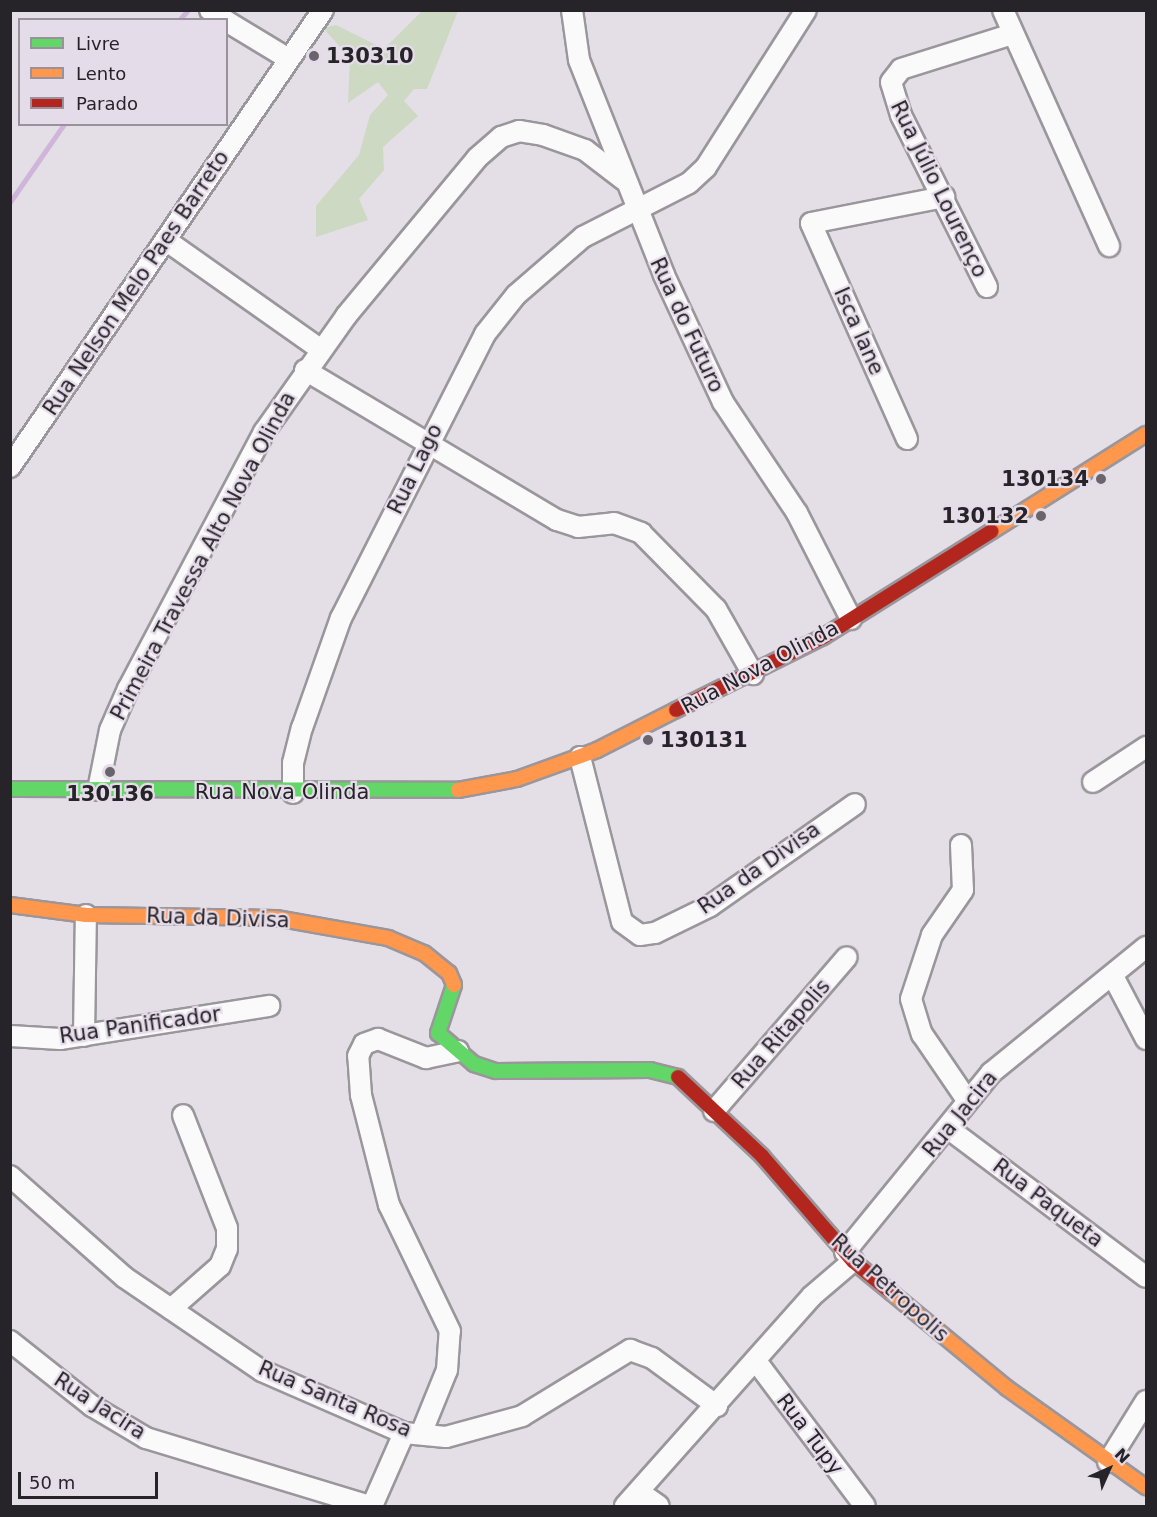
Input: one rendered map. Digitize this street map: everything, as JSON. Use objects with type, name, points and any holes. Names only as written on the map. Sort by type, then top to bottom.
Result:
[{"type":"street","points":[[210,10],[223,18]]},
{"type":"street","name":"Rua Nelson Melo Paes Barreto","points":[[10,467],[167,241],[287,58],[323,10]]},
{"type":"street","name":"Rua do Futuro","points":[[572,10],[579,60],[635,210],[723,402],[803,523],[851,619]]},
{"type":"street","name":"Rua Lago","points":[[293,793],[293,763],[322,666],[428,446],[485,334],[516,295],[583,237],[690,183],[706,167],[806,10]]},
{"type":"street","points":[[1003,10],[1109,246]]},
{"type":"street","points":[[228,21],[287,58]]},
{"type":"street","name":"Rua Júlio Lourenço","points":[[987,287],[891,93],[894,74],[1013,34]]},
{"type":"street","name":"Primeira Travessa Alto Nova Olinda","points":[[98,790],[110,730],[128,689],[264,432],[320,349],[477,158],[501,137],[519,131],[543,135],[585,150],[624,180]]},
{"type":"street","name":"Isca lane","points":[[907,440],[811,224],[944,197]]},
{"type":"street","points":[[167,241],[320,349]]},
{"type":"street","points":[[305,369],[428,446],[569,525],[614,523],[641,533],[716,609],[753,674]]},
{"type":"street","name":"Rua Nova Olinda","points":[[10,789],[293,793],[496,785],[580,757],[753,674],[851,619],[1146,434]]},
{"type":"street","points":[[1093,782],[1146,747]]},
{"type":"street","name":"Rua da Divisa","points":[[580,757],[622,922],[640,935],[656,933],[710,906],[855,804]]},
{"type":"street","points":[[961,844],[963,890],[932,936],[911,999],[922,1034],[967,1100]]},
{"type":"street","name":"Rua da Divisa","points":[[10,905],[86,915],[276,918],[349,929],[408,945],[449,973],[455,989],[437,1029],[458,1051]]},
{"type":"street","points":[[84,1036],[86,915]]},
{"type":"street","name":"Rua Jacira","points":[[625,1506],[849,1257],[949,1129],[967,1100],[1021,1047],[1114,978],[1146,947]]},
{"type":"street","name":"Rua Ritapolis","points":[[714,1111],[848,957]]},
{"type":"street","points":[[1114,978],[1146,1039]]},
{"type":"street","name":"Rua Panificador","points":[[10,1036],[84,1036],[269,1006]]},
{"type":"street","points":[[371,1506],[447,1370],[450,1331],[389,1205],[360,1095],[358,1056],[364,1044],[378,1040],[426,1058],[458,1051]]},
{"type":"street","name":"Rua Petropolis","points":[[458,1051],[485,1069],[547,1074],[665,1071],[714,1111],[762,1156],[849,1257],[1007,1388],[1146,1487]]},
{"type":"street","points":[[171,1309],[220,1266],[227,1249],[227,1228],[183,1115]]},
{"type":"street","name":"Rua Paqueta","points":[[949,1129],[1146,1277]]},
{"type":"street","name":"Rua Santa Rosa","points":[[10,1176],[71,1234],[171,1309],[262,1371],[413,1433],[475,1432],[522,1416],[630,1350],[652,1358],[717,1406]]},
{"type":"street","name":"Rua Jacira","points":[[10,1341],[92,1406],[146,1438],[371,1506]]},
{"type":"street","name":"Rua Tupy","points":[[756,1361],[865,1506]]},
{"type":"street","points":[[1108,1462],[1146,1401]]},
{"type":"street","points":[[639,1492],[659,1506]]},
{"type":"green space","points":[[422,11],[458,11],[427,89],[414,89],[404,101],[418,116],[383,147],[384,170],[359,199],[368,220],[316,237],[316,206],[359,155],[370,115],[388,95],[378,82],[348,103],[350,58],[323,28],[336,25],[384,49]]},
{"type":"waterway","points":[[181,18],[188,10]]},
{"type":"waterway","points":[[10,202],[63,126]]},
{"type":"traffic: fast","points":[[10,789],[458,790]]},
{"type":"traffic: fast","points":[[454,985],[438,1033],[474,1064],[496,1071],[650,1070],[678,1077]]},
{"type":"traffic: slow","points":[[992,531],[1146,434]]},
{"type":"traffic: slow","points":[[458,790],[517,779],[597,750],[676,710]]},
{"type":"traffic: slow","points":[[10,905],[86,915],[276,918],[388,938],[424,953],[449,973],[454,985]]},
{"type":"traffic: slow","points":[[892,1293],[1007,1388],[1146,1487]]},
{"type":"traffic: jam","points":[[676,710],[823,637],[992,531]]},
{"type":"traffic: jam","points":[[678,1077],[762,1156],[853,1261],[892,1293]]},
{"type":"place","name":"130310","points":[[314,56]]},
{"type":"place","name":"130134","points":[[1101,479]]},
{"type":"place","name":"130132","points":[[1041,516]]},
{"type":"place","name":"130131","points":[[648,740]]},
{"type":"place","name":"130136","points":[[110,772]]}]
